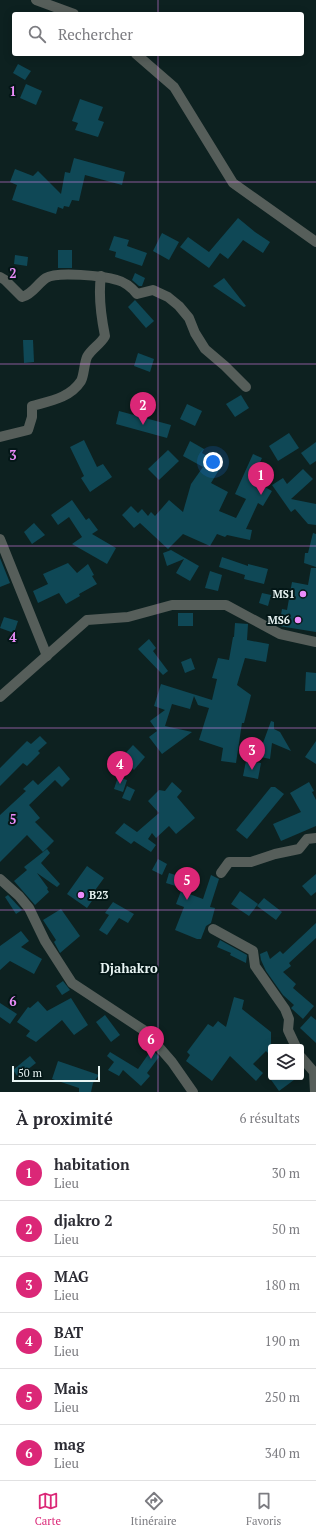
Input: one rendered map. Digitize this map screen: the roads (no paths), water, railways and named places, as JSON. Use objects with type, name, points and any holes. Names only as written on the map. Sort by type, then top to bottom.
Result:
[{"type":"street","points":[[36,0],[69,12]]},
{"type":"street","points":[[138,56],[174,87],[233,183],[316,242]]},
{"type":"street","points":[[0,277],[6,280],[22,297],[28,296],[46,277],[64,274],[101,276],[118,280],[132,287],[137,294],[153,290],[168,297],[179,306],[189,318],[195,333],[205,349],[246,387]]},
{"type":"street","points":[[0,437],[28,430],[32,417],[32,406],[61,398],[72,391],[82,380],[83,370],[88,355],[106,336],[101,318],[101,276]]},
{"type":"street","points":[[0,539],[46,656]]},
{"type":"street","points":[[0,697],[87,620],[128,617],[172,605],[226,605],[280,634],[316,642]]},
{"type":"street","points":[[221,874],[229,862],[251,862],[275,854],[299,849],[307,839],[316,838]]},
{"type":"street","points":[[0,879],[19,896],[29,908],[45,941],[72,983],[145,1031],[172,1062],[193,1092]]},
{"type":"street","points":[[213,929],[253,951],[255,966],[285,1009],[289,1019],[288,1030],[295,1044]]},
{"type":"street","points":[[304,1060],[314,1072],[315,1092]]},
{"type":"place","name":"djakro 2","points":[[143,425]]},
{"type":"place","name":"habitation","points":[[261,495]]},
{"type":"place","name":"MS1","points":[[303,594]]},
{"type":"place","name":"MS6","points":[[298,620]]},
{"type":"place","name":"MAG","points":[[252,770]]},
{"type":"place","name":"BAT","points":[[120,784]]},
{"type":"place","name":"B23","points":[[81,895]]},
{"type":"place","name":"Mais","points":[[187,900]]},
{"type":"place","name":"mag","points":[[151,1059]]},
{"type":"district","name":"Djahakro","points":[[129,968]]}]
